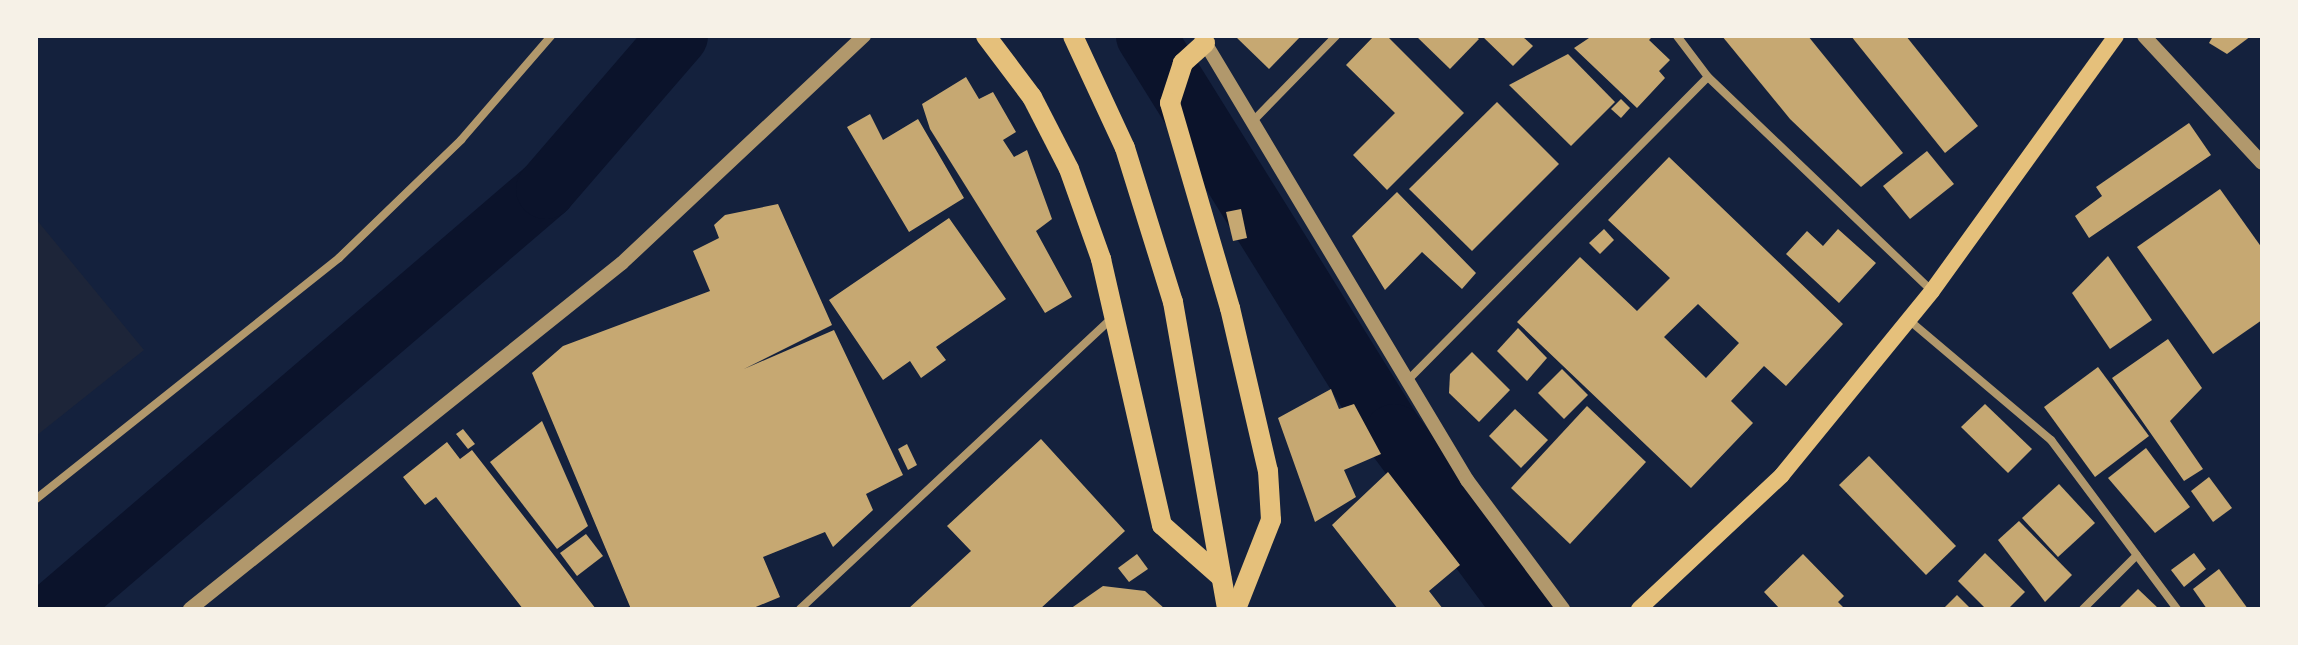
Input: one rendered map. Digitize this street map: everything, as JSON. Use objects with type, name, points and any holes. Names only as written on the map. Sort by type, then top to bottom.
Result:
[{"type":"main road","points":[[986,36],[1032,97],[1069,169],[1112,318],[1162,525],[1221,577]]},
{"type":"main road","points":[[1073,36],[1098,82],[1153,228],[1195,404],[1227,609]]},
{"type":"main road","points":[[1639,609],[1782,475],[1910,321],[2116,36]]},
{"type":"main road","points":[[1203,40],[1183,63],[1170,103],[1230,308],[1269,483],[1271,520],[1236,609]]},
{"type":"street","points":[[36,499],[339,258],[461,140],[551,36]]},
{"type":"street","points":[[190,609],[622,263],[864,36]]},
{"type":"street","points":[[1254,120],[1336,36]]},
{"type":"street","points":[[1677,36],[1708,77],[1932,291]]},
{"type":"street","points":[[2144,36],[2262,163]]},
{"type":"street","points":[[1203,40],[1254,120],[1467,480],[1563,609]]},
{"type":"street","points":[[1408,380],[1708,77]]},
{"type":"street","points":[[800,609],[1112,318]]},
{"type":"street","points":[[1910,321],[2051,440],[2177,609]]},
{"type":"street","points":[[2083,609],[2137,555]]},
{"type":"shaded area","points":[[36,219],[144,350],[36,436]]},
{"type":"building","points":[[1235,36],[1301,36],[1269,69]]},
{"type":"building","points":[[1374,36],[1387,36],[1464,113],[1387,190],[1353,155],[1395,113],[1346,65]]},
{"type":"building","points":[[1416,36],[1475,36],[1479,39],[1450,69]]},
{"type":"building","points":[[1482,36],[1522,36],[1533,46],[1513,66]]},
{"type":"building","points":[[1592,36],[1653,36],[1649,40],[1670,60],[1659,71],[1665,78],[1637,108],[1574,48]]},
{"type":"building","points":[[1722,36],[1808,36],[1903,153],[1861,187],[1790,119]]},
{"type":"building","points":[[1851,36],[1906,36],[1978,126],[1945,153]]},
{"type":"building","points":[[2213,36],[2251,36],[2227,54],[2209,43]]},
{"type":"building","points":[[1568,54],[1615,102],[1571,146],[1509,85]]},
{"type":"building","points":[[966,77],[979,99],[993,92],[1016,132],[1003,140],[1014,157],[1027,150],[1052,219],[1036,231],[1072,297],[1045,313],[930,129],[922,104]]},
{"type":"building","points":[[1621,99],[1630,108],[1621,118],[1611,109]]},
{"type":"building","points":[[1497,102],[1559,164],[1472,251],[1409,189]]},
{"type":"building","points":[[870,114],[883,140],[918,119],[964,198],[909,232],[847,127]]},
{"type":"building","points":[[2189,123],[2211,155],[2089,238],[2075,216],[2102,196],[2096,187]]},
{"type":"building","points":[[1927,151],[1954,184],[1910,219],[1883,186]]},
{"type":"building","points":[[1669,157],[1843,324],[1786,386],[1764,366],[1731,401],[1753,423],[1691,488],[1517,322],[1580,257],[1637,311],[1670,278],[1608,220]],"holes":[[[1698,304],[1739,343],[1706,378],[1664,337]]]},
{"type":"building","points":[[2220,189],[2262,248],[2262,320],[2213,354],[2137,247]]},
{"type":"building","points":[[1397,192],[1476,273],[1462,289],[1422,252],[1385,290],[1352,236]]},
{"type":"building","points":[[778,204],[832,325],[744,369],[834,330],[903,475],[866,494],[873,510],[833,547],[825,532],[763,557],[780,597],[751,609],[631,609],[532,373],[563,346],[710,291],[693,251],[719,238],[714,225],[725,215]]},
{"type":"building","points":[[1241,209],[1247,238],[1233,241],[1226,212]]},
{"type":"building","points":[[949,218],[1006,299],[936,347],[946,360],[921,378],[910,361],[883,380],[829,300]]},
{"type":"building","points":[[1604,229],[1614,240],[1600,254],[1589,243]]},
{"type":"building","points":[[1838,229],[1876,263],[1839,303],[1786,254],[1807,231],[1823,246]]},
{"type":"building","points":[[2108,256],[2152,320],[2110,349],[2072,293]]},
{"type":"building","points":[[1518,328],[1547,358],[1527,381],[1497,351]]},
{"type":"building","points":[[2168,339],[2202,388],[2170,421],[2203,469],[2184,481],[2112,378]]},
{"type":"building","points":[[1472,352],[1510,390],[1479,422],[1449,393],[1450,374]]},
{"type":"building","points":[[2098,367],[2149,436],[2095,477],[2044,407]]},
{"type":"building","points":[[1562,369],[1588,395],[1564,419],[1538,393]]},
{"type":"building","points":[[1331,389],[1339,409],[1354,404],[1381,454],[1344,470],[1356,497],[1315,522],[1278,418]]},
{"type":"building","points":[[1985,404],[2032,449],[2008,473],[1961,427]]},
{"type":"building","points":[[1587,406],[1646,462],[1570,544],[1511,488]]},
{"type":"building","points":[[1515,409],[1548,440],[1521,468],[1489,436]]},
{"type":"building","points":[[542,421],[588,526],[557,549],[490,462]]},
{"type":"building","points":[[463,429],[475,444],[468,449],[456,434]]},
{"type":"building","points":[[1041,439],[1125,531],[1040,609],[908,609],[971,551],[947,526]]},
{"type":"building","points":[[447,442],[460,459],[472,450],[596,609],[523,609],[436,497],[425,505],[403,477]]},
{"type":"building","points":[[907,444],[917,465],[908,470],[898,449]]},
{"type":"building","points":[[2146,448],[2190,507],[2155,533],[2108,478]]},
{"type":"building","points":[[1869,456],[1956,546],[1926,575],[1839,485]]},
{"type":"building","points":[[1388,472],[1460,565],[1429,591],[1443,609],[1398,609],[1332,525]]},
{"type":"building","points":[[2209,477],[2232,508],[2213,522],[2191,491]]},
{"type":"building","points":[[2059,484],[2095,523],[2058,557],[2022,518]]},
{"type":"building","points":[[2019,521],[2072,575],[2045,602],[1998,540]]},
{"type":"building","points":[[586,534],[603,556],[577,576],[560,553]]},
{"type":"building","points":[[1985,553],[2025,592],[2008,609],[1986,609],[1958,581]]},
{"type":"building","points":[[2194,553],[2206,569],[2184,587],[2171,570]]},
{"type":"building","points":[[1137,554],[1148,569],[1129,582],[1118,568]]},
{"type":"building","points":[[1803,554],[1844,596],[1838,602],[1845,609],[1780,609],[1764,592]]},
{"type":"building","points":[[2219,569],[2248,609],[2207,609],[2193,589]]},
{"type":"building","points":[[1103,586],[1145,591],[1165,609],[1070,609]]},
{"type":"building","points":[[2138,589],[2159,609],[2118,609]]},
{"type":"building","points":[[1957,595],[1971,609],[1943,609]]},
{"type":"waterway","points":[[56,609],[546,189],[678,36]]},
{"type":"waterway","points":[[1146,36],[1394,434],[1524,609]]}]
